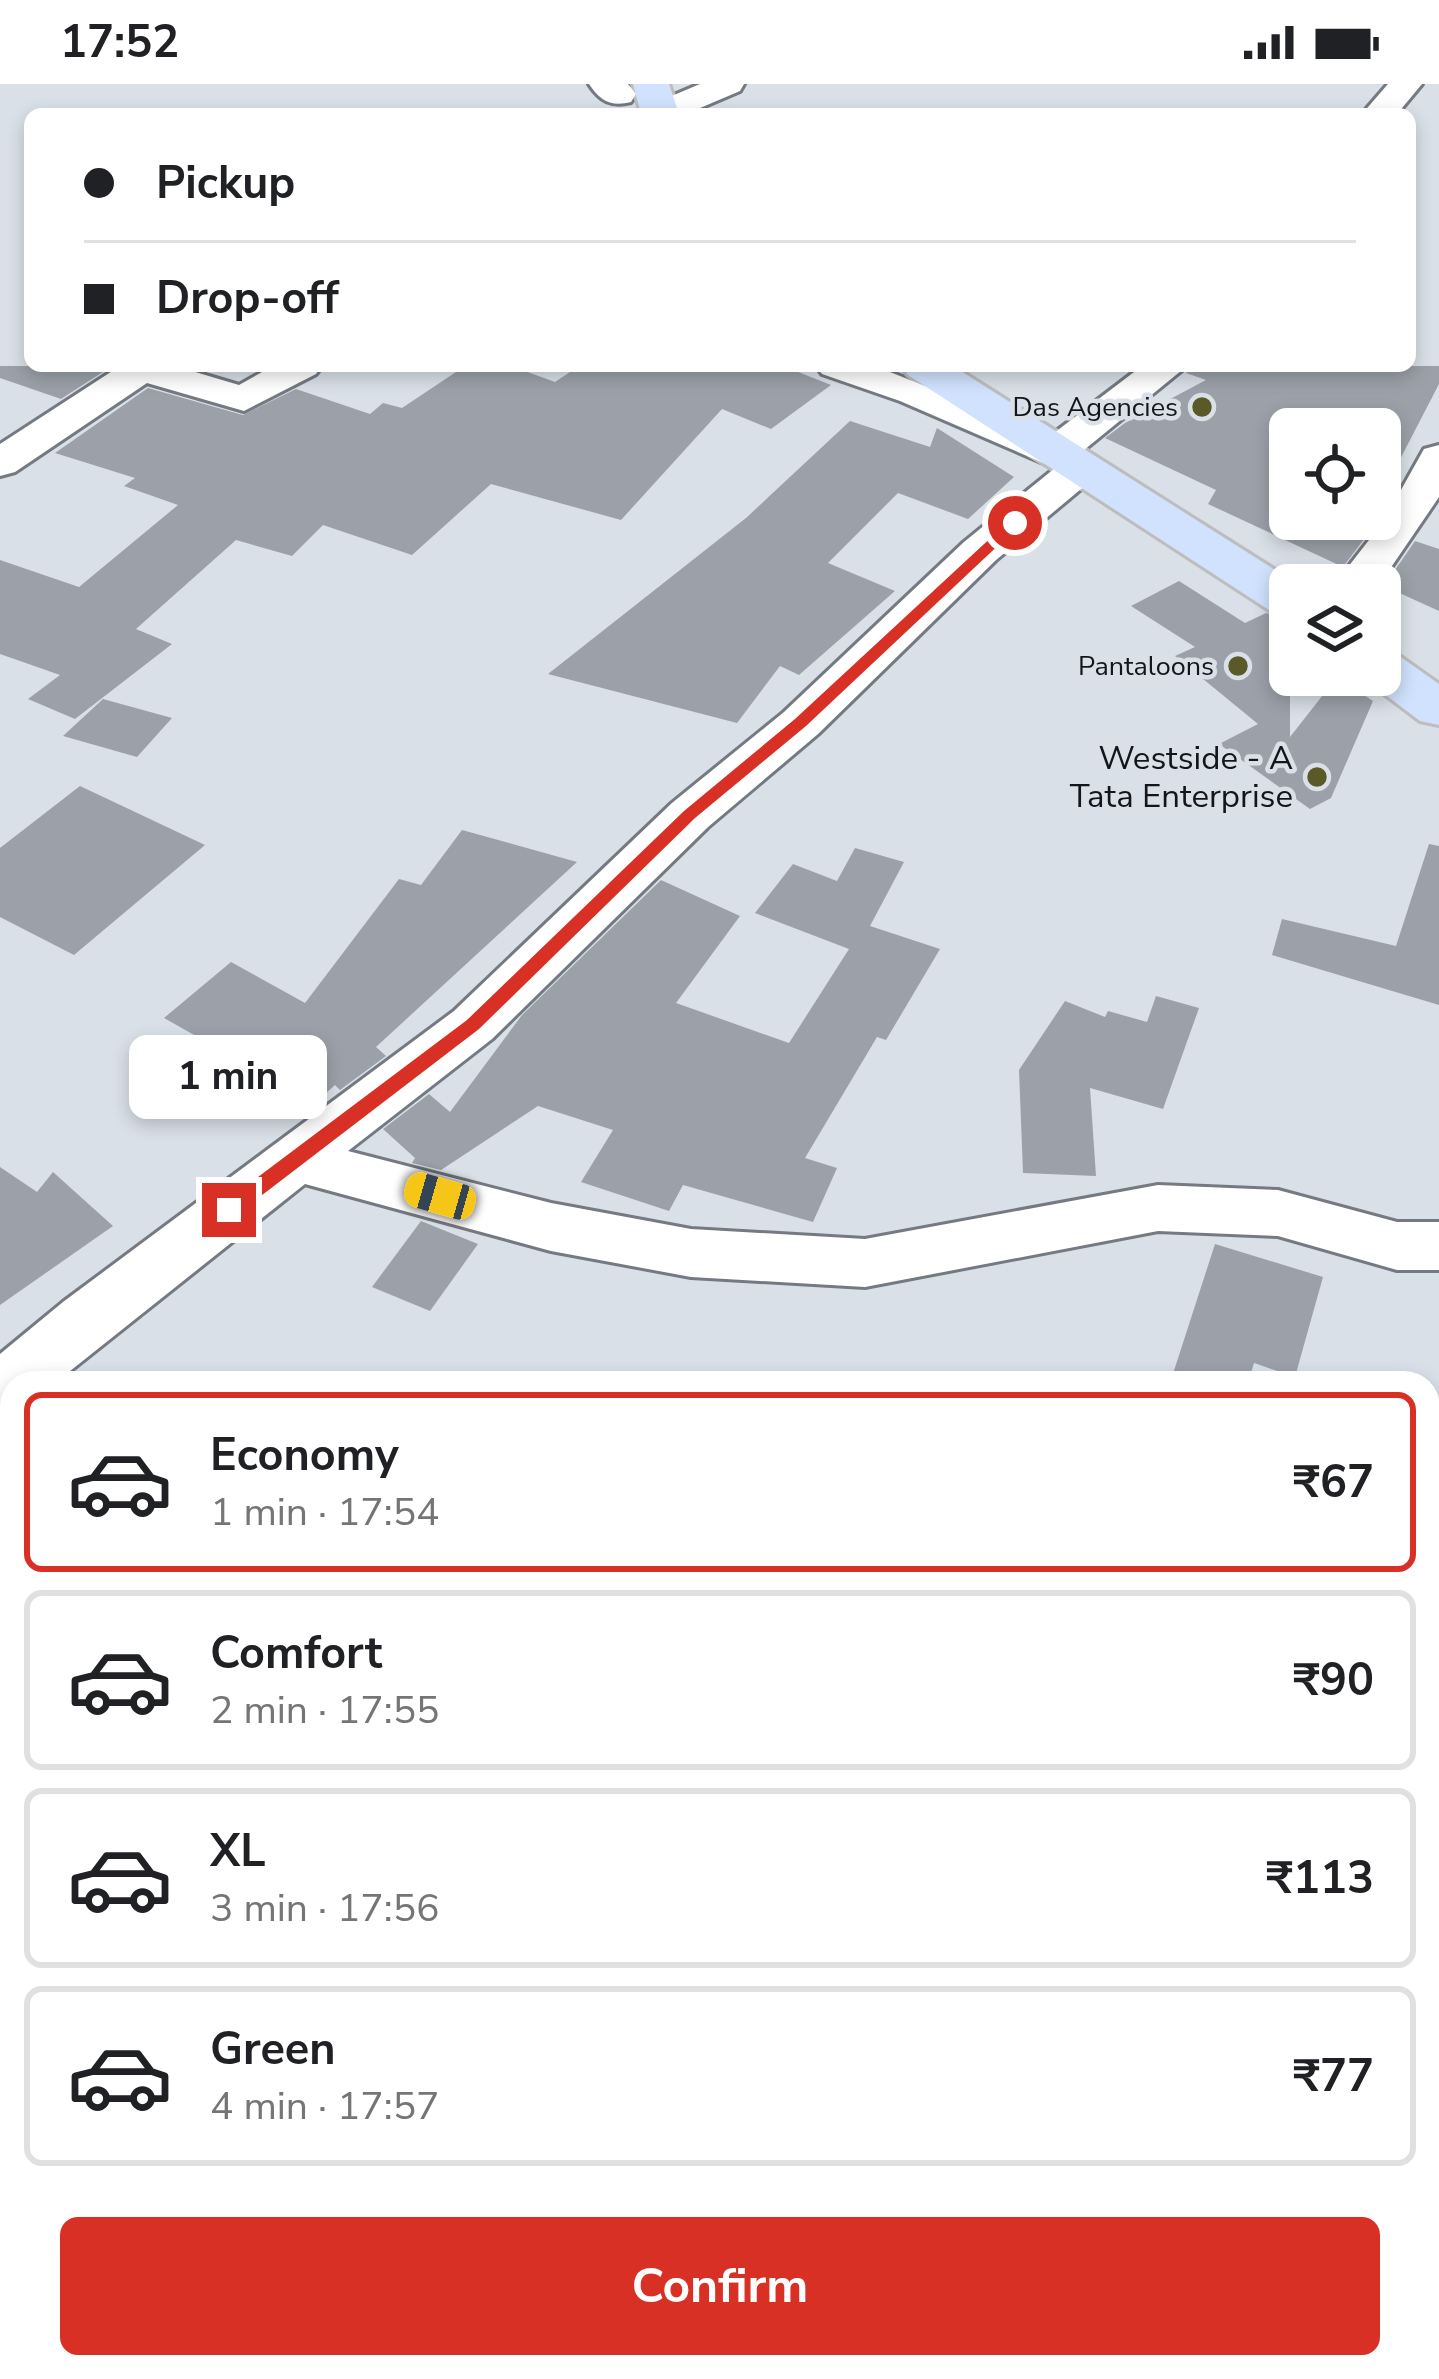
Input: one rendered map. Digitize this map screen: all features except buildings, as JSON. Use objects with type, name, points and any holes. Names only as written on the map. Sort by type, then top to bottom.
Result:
[{"type":"main road","points":[[622,92],[650,108]]},
{"type":"main road","points":[[933,372],[1269,587]]},
{"type":"main road","points":[[1401,681],[1439,709]]},
{"type":"street","points":[[674,108],[728,84]]},
{"type":"street","points":[[1384,108],[1406,84]]},
{"type":"street","points":[[0,463],[137,372]]},
{"type":"street","points":[[152,372],[244,399],[291,372]]},
{"type":"street","points":[[854,372],[1071,457]]},
{"type":"street","points":[[24,1371],[85,1319],[473,1024],[690,814],[801,723],[1162,372]]},
{"type":"street","points":[[1372,564],[1402,526],[1439,458]]},
{"type":"street","points":[[297,1160],[551,1227],[692,1253],[865,1264],[1158,1208],[1278,1213],[1397,1246],[1439,1246]]},
{"type":"place","name":"Das Agencies","points":[[1202,407]]},
{"type":"place","name":"Pantaloons","points":[[1238,666]]},
{"type":"place","name":"Westside - A Tata Enterprise","points":[[1317,777]]},
{"type":"route","points":[[229,1210],[473,1024],[690,814],[801,723],[1015,523]]}]
